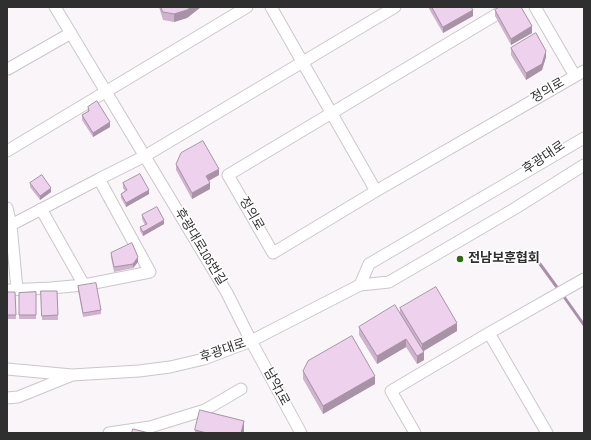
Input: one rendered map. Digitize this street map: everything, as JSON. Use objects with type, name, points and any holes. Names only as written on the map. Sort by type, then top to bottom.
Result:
[{"type":"street","name":"후광대로105번길","points":[[55,7],[227,293],[251,341]]},
{"type":"street","points":[[7,151],[247,7]]},
{"type":"street","points":[[271,7],[376,191]]},
{"type":"street","points":[[11,225],[145,156],[395,7]]},
{"type":"street","name":"정의로","points":[[509,7],[228,175],[273,253],[376,191],[579,73],[535,7]]},
{"type":"street","points":[[7,69],[71,33]]},
{"type":"street","name":"후광대로","points":[[503,185],[584,132]]},
{"type":"street","name":"후광대로","points":[[360,285],[369,264],[584,138]]},
{"type":"street","name":"후광대로","points":[[7,369],[72,375],[139,371],[170,367],[204,358],[251,341],[360,285],[389,282],[514,209],[584,165]]},
{"type":"street","name":"후광대로","points":[[514,209],[584,172]]},
{"type":"street","points":[[7,208],[11,225],[12,289],[84,285],[150,272],[99,179]]},
{"type":"street","points":[[40,209],[84,285]]},
{"type":"street","points":[[415,433],[391,391],[584,279]]},
{"type":"street","points":[[490,333],[547,433]]},
{"type":"street","name":"남악1로","points":[[251,341],[301,433]]},
{"type":"street","name":"후광대로","points":[[7,398],[18,397],[72,375]]},
{"type":"street","points":[[109,433],[150,426],[205,410],[241,389]]},
{"type":"building","points":[[161,7],[191,7],[187,10],[174,14],[163,12]]},
{"type":"building","points":[[432,7],[471,7],[473,10],[443,27]]},
{"type":"building","points":[[500,7],[521,7],[532,26],[511,39],[495,10]]},
{"type":"building","points":[[536,33],[546,51],[542,64],[526,73],[511,48]]},
{"type":"building","points":[[97,101],[110,122],[93,133],[82,115],[89,111],[88,107]]},
{"type":"building","points":[[203,141],[219,169],[206,176],[210,183],[192,193],[176,164],[181,153]]},
{"type":"building","points":[[140,174],[149,190],[126,203],[121,194],[127,190],[123,183]]},
{"type":"building","points":[[42,175],[51,188],[40,196],[30,183]]},
{"type":"building","points":[[157,207],[164,220],[143,232],[140,227],[147,224],[142,215]]},
{"type":"building","points":[[132,243],[138,257],[133,264],[114,267],[111,253]]},
{"type":"building","points":[[96,283],[101,310],[83,313],[78,286]]},
{"type":"building","points":[[436,287],[457,323],[422,344],[400,308]]},
{"type":"building","points":[[41,291],[57,291],[58,315],[42,316]]},
{"type":"building","points":[[7,292],[15,292],[16,315],[7,315]]},
{"type":"building","points":[[36,292],[36,315],[19,315],[19,293]]},
{"type":"building","points":[[395,305],[424,352],[417,356],[406,339],[377,356],[359,327]]},
{"type":"building","points":[[352,336],[375,376],[323,406],[303,371],[308,361]]},
{"type":"building","points":[[200,410],[244,421],[241,433],[207,433],[195,430]]},
{"type":"building","points":[[133,429],[149,433],[132,433]]},
{"type":"waterway","points":[[540,264],[559,290]]},
{"type":"waterway","points":[[562,294],[584,325]]},
{"type":"place","name":"전남보훈협회","points":[[460,259]]}]
